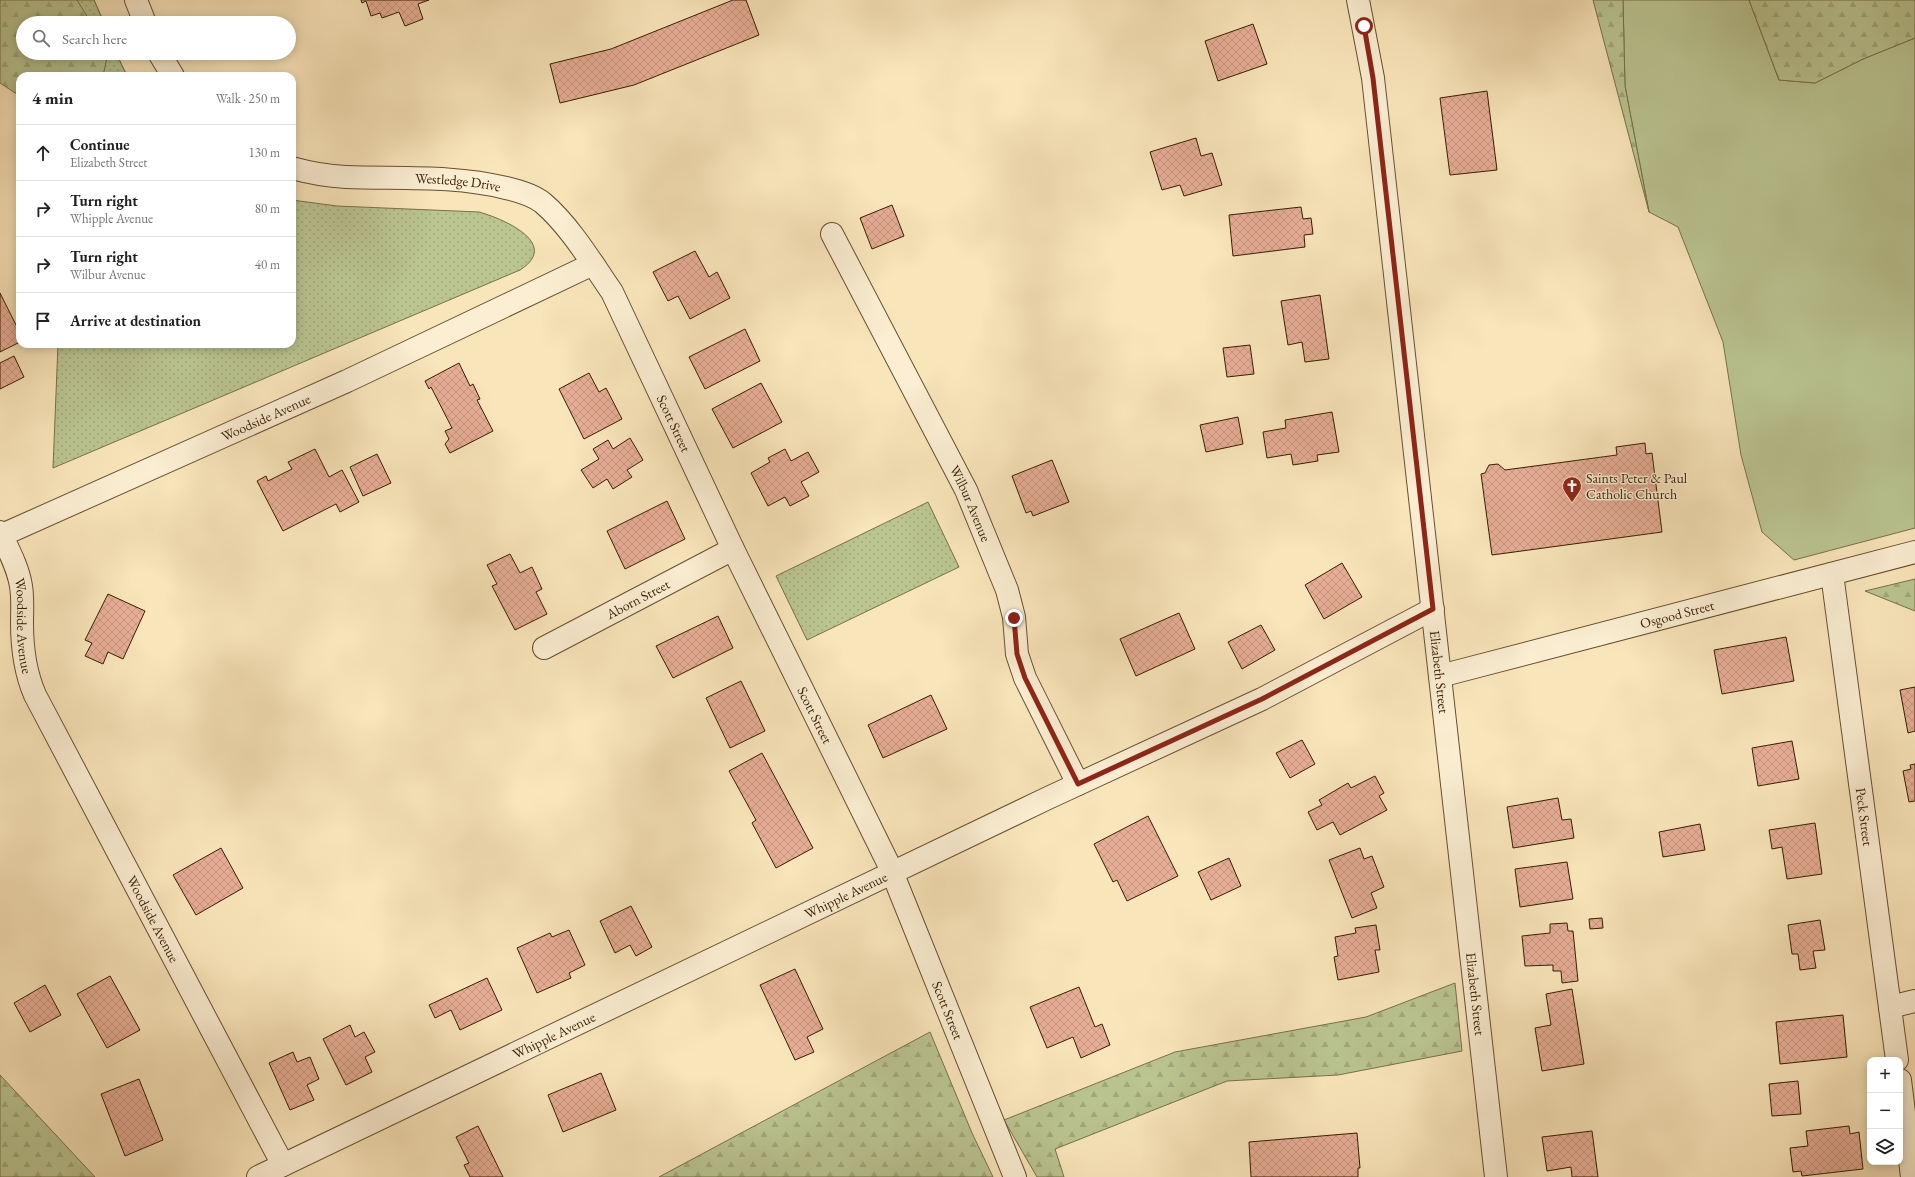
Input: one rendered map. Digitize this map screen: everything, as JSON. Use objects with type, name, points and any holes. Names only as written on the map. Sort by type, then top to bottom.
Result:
[{"type":"street","points":[[136,0],[142,16]]},
{"type":"street","name":"Elizabeth Street","points":[[1358,0],[1373,78],[1496,1177]]},
{"type":"street","points":[[163,60],[171,72]]},
{"type":"street","name":"Westledge Drive","points":[[296,169],[317,174],[346,177],[437,178],[490,184],[517,191],[541,202],[556,215],[593,264]]},
{"type":"street","name":"Wilbur Avenue","points":[[832,234],[966,490],[1007,590],[1014,618],[1017,654],[1025,678],[1078,784]]},
{"type":"street","name":"Woodside Avenue","points":[[283,1165],[35,695],[27,674],[23,645],[22,587],[19,576],[0,534],[347,381],[593,264]]},
{"type":"street","name":"Scott Street","points":[[593,264],[612,292],[733,549],[892,873],[1015,1177]]},
{"type":"street","name":"Aborn Street","points":[[544,648],[733,549]]},
{"type":"street","name":"Osgood Street","points":[[1440,676],[1915,552]]},
{"type":"street","name":"Peck Street","points":[[1832,574],[1897,1057]]},
{"type":"street","name":"Whipple Avenue","points":[[258,1177],[1078,784],[1262,699],[1433,609]]},
{"type":"street","points":[[1890,1006],[1915,1001]]},
{"type":"street","points":[[1902,1093],[1912,1177]]},
{"type":"green space","points":[[0,0],[94,0],[101,16],[16,16],[16,60],[119,60],[125,72],[16,72],[16,93],[0,83]]},
{"type":"green space","points":[[77,0],[94,0],[101,16],[87,16]]},
{"type":"green space","points":[[1593,0],[1623,0],[1625,86],[1649,212]]},
{"type":"green space","points":[[1623,0],[1749,0],[1779,80],[1815,83],[1863,59],[1915,38],[1915,528],[1794,560],[1762,532],[1741,455],[1723,342],[1678,227],[1649,212],[1625,86]]},
{"type":"green space","points":[[1749,0],[1915,0],[1915,38],[1863,59],[1815,83],[1779,80]]},
{"type":"green space","points":[[106,60],[119,60],[125,72],[104,72]]},
{"type":"green space","points":[[296,201],[337,206],[479,212],[513,226],[524,233],[531,241],[534,250],[531,260],[520,270],[53,468],[58,348],[296,348]]},
{"type":"green space","points":[[928,502],[959,567],[807,640],[776,576]]},
{"type":"green space","points":[[1915,579],[1915,611],[1865,591]]},
{"type":"green space","points":[[1455,983],[1462,1051],[1338,1075],[1227,1081],[1055,1149],[1064,1177],[1037,1177],[1004,1120],[1175,1052],[1366,1017]]},
{"type":"green space","points":[[930,1032],[972,1133],[993,1177],[659,1177]]},
{"type":"green space","points":[[0,1075],[95,1177],[0,1177]]},
{"type":"building","points":[[361,0],[429,0],[418,4],[423,19],[405,26],[399,12],[382,18],[380,13],[371,16],[366,1],[362,3]]},
{"type":"building","points":[[733,0],[746,0],[759,35],[634,85],[560,103],[550,64],[611,49]]},
{"type":"building","points":[[1253,24],[1267,64],[1218,81],[1205,41]]},
{"type":"building","points":[[1487,91],[1497,170],[1450,175],[1440,98]]},
{"type":"building","points":[[1196,138],[1201,156],[1212,153],[1222,185],[1184,196],[1180,185],[1162,190],[1150,152]]},
{"type":"building","points":[[892,205],[904,236],[872,249],[860,218]]},
{"type":"building","points":[[1301,207],[1303,219],[1311,218],[1313,234],[1304,235],[1305,247],[1233,256],[1229,215]]},
{"type":"building","points":[[695,251],[709,277],[717,272],[730,298],[690,319],[678,296],[668,301],[653,272]]},
{"type":"building","points":[[0,293],[16,325],[16,344],[0,352]]},
{"type":"building","points":[[1320,295],[1329,359],[1305,362],[1302,342],[1288,345],[1281,301]]},
{"type":"building","points":[[745,329],[760,361],[705,389],[689,357]]},
{"type":"building","points":[[1250,345],[1254,374],[1227,377],[1223,348]]},
{"type":"building","points":[[14,356],[24,377],[0,389],[0,363]]},
{"type":"building","points":[[459,363],[470,386],[473,384],[480,399],[477,400],[493,431],[450,453],[445,444],[449,439],[445,431],[452,428],[431,387],[429,389],[425,381]]},
{"type":"building","points":[[589,373],[599,392],[606,388],[622,419],[584,439],[559,389]]},
{"type":"building","points":[[761,383],[782,422],[733,448],[712,409]]},
{"type":"building","points":[[1332,412],[1339,452],[1317,455],[1318,461],[1293,465],[1291,454],[1267,458],[1263,432],[1286,428],[1285,420]]},
{"type":"building","points":[[1238,417],[1243,444],[1206,452],[1200,425]]},
{"type":"building","points":[[630,438],[643,460],[627,470],[632,477],[613,489],[607,479],[593,488],[581,470],[599,459],[593,449],[608,440],[613,449]]},
{"type":"building","name":"Saints Peter & Paul Catholic Church","points":[[1645,443],[1646,454],[1652,453],[1662,532],[1492,555],[1481,474],[1485,473],[1489,465],[1498,464],[1505,470],[1617,455],[1616,447]]},
{"type":"building","points":[[315,449],[329,477],[342,470],[359,502],[340,512],[336,504],[283,531],[257,481],[266,476],[268,481],[292,469],[288,462]]},
{"type":"building","points":[[785,449],[791,461],[808,452],[819,472],[801,482],[809,496],[790,506],[785,497],[768,506],[751,473],[770,462],[768,458]]},
{"type":"building","points":[[377,454],[391,483],[363,496],[350,467]]},
{"type":"building","points":[[1052,460],[1069,502],[1033,516],[1031,511],[1026,513],[1012,476]]},
{"type":"building","points":[[667,501],[685,539],[625,569],[607,531]]},
{"type":"building","points":[[510,554],[520,573],[532,567],[542,589],[536,592],[547,614],[515,630],[492,586],[497,584],[487,565]]},
{"type":"building","points":[[1342,563],[1362,597],[1324,619],[1305,585]]},
{"type":"building","points":[[108,594],[145,611],[123,659],[108,652],[103,664],[85,656],[92,643],[85,640]]},
{"type":"building","points":[[1179,613],[1195,649],[1136,676],[1120,639]]},
{"type":"building","points":[[718,616],[733,648],[673,678],[656,646]]},
{"type":"building","points":[[1261,625],[1275,650],[1242,669],[1228,642]]},
{"type":"building","points":[[1786,637],[1794,681],[1722,694],[1714,650]]},
{"type":"building","points":[[741,681],[765,731],[730,748],[706,698]]},
{"type":"building","points":[[1915,687],[1915,731],[1908,733],[1900,690]]},
{"type":"building","points":[[931,695],[947,729],[883,758],[868,725]]},
{"type":"building","points":[[1302,740],[1315,764],[1290,778],[1276,753]]},
{"type":"building","points":[[1792,741],[1799,779],[1758,786],[1752,748]]},
{"type":"building","points":[[762,753],[813,848],[776,868],[752,823],[756,820],[729,771]]},
{"type":"building","points":[[1915,764],[1915,801],[1909,802],[1903,771],[1911,769],[1910,765]]},
{"type":"building","points":[[1375,776],[1384,793],[1379,796],[1387,810],[1340,835],[1333,822],[1317,830],[1308,812],[1322,805],[1319,800],[1348,783],[1351,788]]},
{"type":"building","points":[[1558,798],[1562,820],[1571,819],[1574,838],[1513,848],[1507,807]]},
{"type":"building","points":[[1148,816],[1178,876],[1127,901],[1117,880],[1113,882],[1094,844]]},
{"type":"building","points":[[1815,823],[1822,874],[1787,879],[1782,847],[1772,849],[1769,830]]},
{"type":"building","points":[[1700,824],[1705,850],[1663,857],[1659,832]]},
{"type":"building","points":[[221,848],[243,888],[196,915],[173,875]]},
{"type":"building","points":[[1360,848],[1364,859],[1372,856],[1384,887],[1371,893],[1377,908],[1352,918],[1329,860]]},
{"type":"building","points":[[1229,858],[1241,886],[1211,900],[1198,872]]},
{"type":"building","points":[[1567,862],[1573,899],[1520,907],[1515,869]]},
{"type":"building","points":[[631,906],[652,947],[636,956],[630,945],[615,953],[600,921]]},
{"type":"building","points":[[1602,918],[1603,928],[1590,929],[1589,919]]},
{"type":"building","points":[[1820,920],[1825,950],[1813,951],[1816,968],[1800,970],[1798,954],[1792,954],[1788,925]]},
{"type":"building","points":[[1567,923],[1568,931],[1573,931],[1578,981],[1562,983],[1561,971],[1553,971],[1553,965],[1525,966],[1522,936],[1550,933],[1550,924]]},
{"type":"building","points":[[1376,925],[1380,950],[1375,950],[1379,972],[1338,980],[1334,957],[1338,956],[1335,937],[1356,933],[1355,928]]},
{"type":"building","points":[[569,930],[585,965],[569,973],[571,978],[537,993],[517,948],[550,933],[552,937]]},
{"type":"building","points":[[795,969],[823,1029],[807,1037],[814,1052],[795,1060],[760,985]]},
{"type":"building","points":[[110,976],[140,1030],[107,1048],[77,994]]},
{"type":"building","points":[[487,978],[502,1010],[460,1030],[451,1010],[435,1018],[429,1005]]},
{"type":"building","points":[[45,985],[61,1015],[30,1032],[14,1003]]},
{"type":"building","points":[[1079,987],[1095,1027],[1102,1024],[1110,1045],[1081,1058],[1073,1037],[1047,1048],[1030,1007]]},
{"type":"building","points":[[1572,989],[1584,1064],[1542,1071],[1535,1028],[1551,1025],[1546,994]]},
{"type":"building","points":[[1843,1015],[1847,1057],[1780,1064],[1776,1022]]},
{"type":"building","points":[[350,1025],[355,1037],[364,1032],[375,1052],[365,1057],[372,1072],[346,1085],[323,1039]]},
{"type":"building","points":[[293,1052],[297,1062],[310,1057],[319,1079],[307,1085],[314,1100],[290,1110],[269,1063]]},
{"type":"building","points":[[601,1073],[616,1110],[563,1132],[548,1095]]},
{"type":"building","points":[[139,1079],[163,1140],[125,1156],[101,1094]]},
{"type":"building","points":[[1798,1081],[1801,1114],[1772,1116],[1769,1084]]},
{"type":"building","points":[[478,1126],[503,1177],[470,1177],[464,1165],[469,1163],[456,1137]]},
{"type":"building","points":[[1849,1126],[1850,1134],[1859,1132],[1863,1169],[1802,1176],[1801,1171],[1793,1172],[1790,1148],[1808,1146],[1806,1131]]},
{"type":"building","points":[[1592,1131],[1598,1177],[1572,1177],[1571,1167],[1547,1171],[1542,1137]]},
{"type":"building","points":[[1357,1133],[1360,1168],[1358,1168],[1358,1177],[1251,1177],[1249,1142]]},
{"type":"place","name":"Saints Peter & Paul Catholic Church","points":[[1572,503]]},
{"type":"route","points":[[1014,618],[1017,654],[1020,666],[1078,784],[1262,699],[1433,609],[1373,78],[1364,26]]}]
